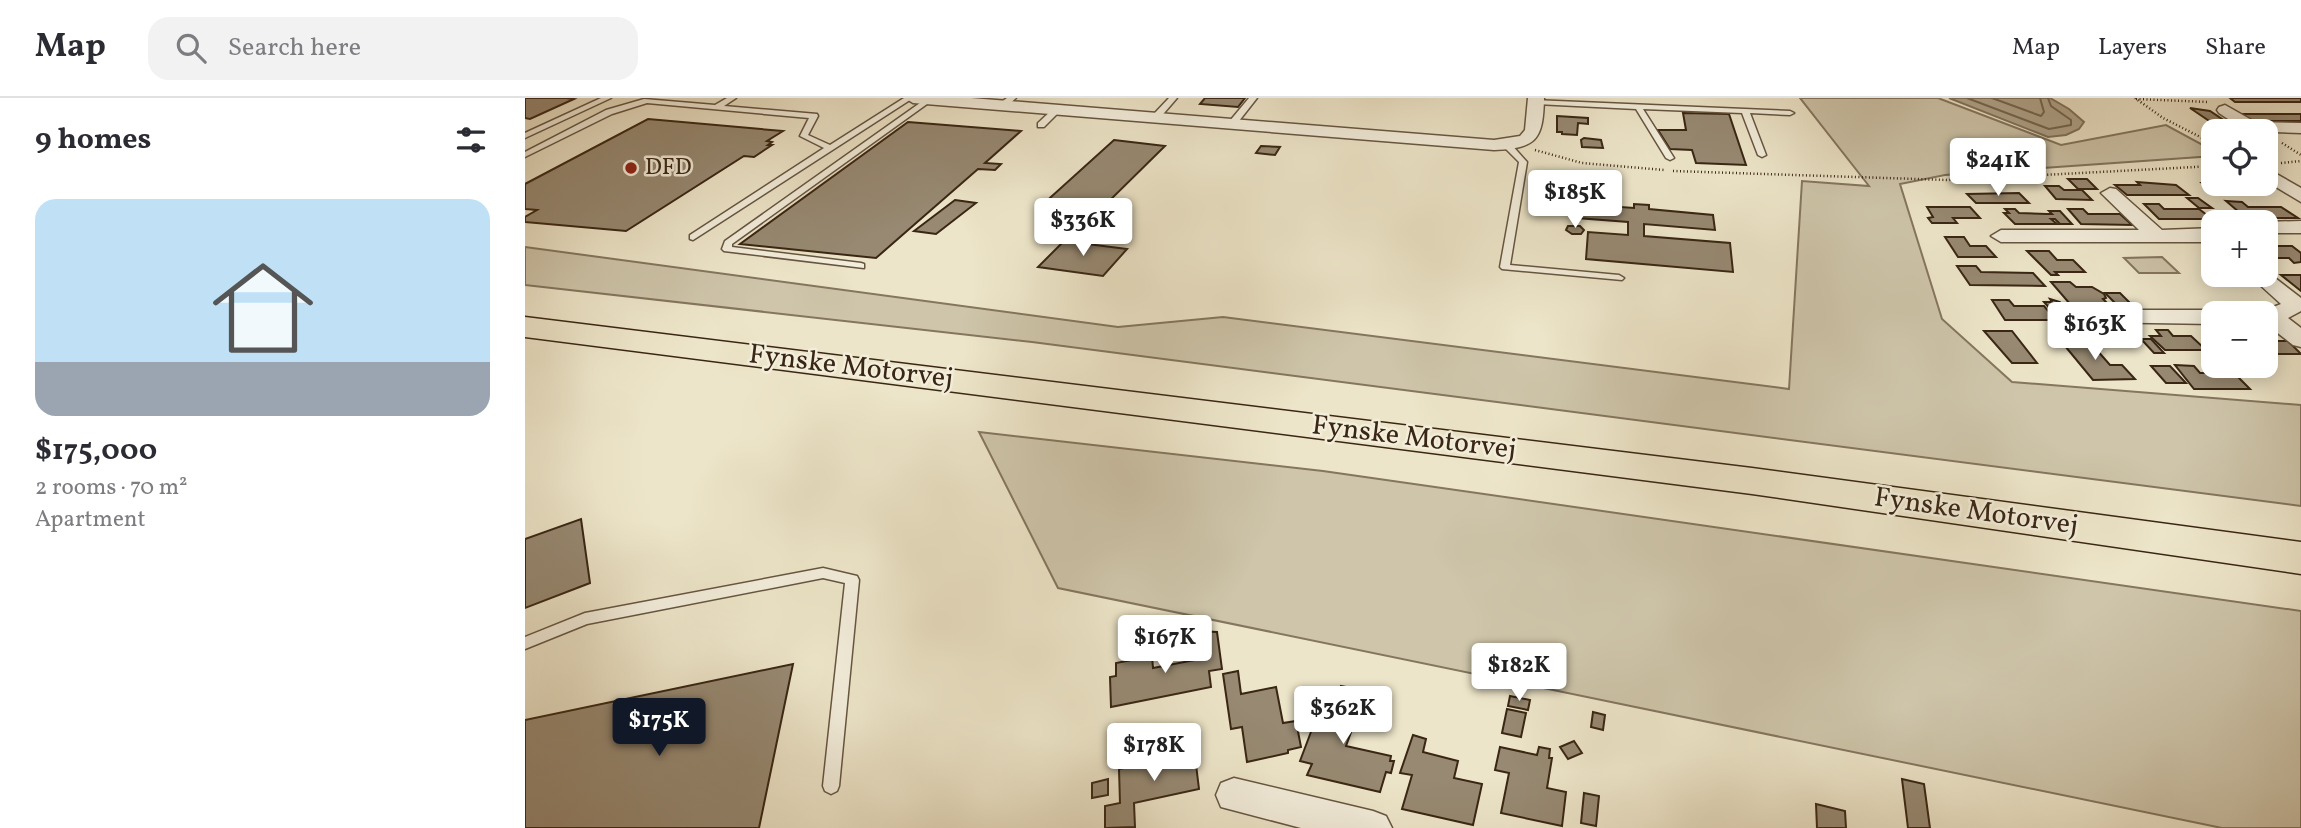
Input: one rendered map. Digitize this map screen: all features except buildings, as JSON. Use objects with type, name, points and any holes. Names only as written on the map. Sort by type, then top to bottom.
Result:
[{"type":"highway","name":"Fynske Motorvej","points":[[525,306],[1749,456],[2301,532]]},
{"type":"highway","name":"Fynske Motorvej","points":[[525,327],[1765,483],[2301,558]]},
{"type":"street","points":[[915,102],[1007,102],[1058,110],[1154,118],[1513,144],[1534,133],[1536,100]]},
{"type":"street","points":[[2221,103],[2241,119]]},
{"type":"street","points":[[2278,128],[2301,128]]},
{"type":"street","points":[[2278,181],[2301,196]]},
{"type":"street","points":[[2111,193],[2157,236]]},
{"type":"street","points":[[2278,227],[2301,227]]},
{"type":"street","points":[[2000,236],[2201,236]]},
{"type":"street","points":[[2275,287],[2298,304],[2278,313]]},
{"type":"street","points":[[2096,317],[2201,317]]},
{"type":"street","points":[[2278,323],[2301,340]]},
{"type":"street","points":[[1234,795],[1373,828]]},
{"type":"lane","points":[[525,136],[607,98]]},
{"type":"lane","points":[[716,107],[732,98]]},
{"type":"lane","points":[[1154,118],[1173,98]]},
{"type":"lane","points":[[1232,124],[1253,98]]},
{"type":"lane","points":[[1536,100],[1790,113]]},
{"type":"lane","points":[[525,155],[609,113],[647,101],[814,117],[804,136],[830,148]]},
{"type":"lane","points":[[693,237],[830,148],[915,102]]},
{"type":"lane","points":[[861,266],[727,249],[728,243],[915,102]]},
{"type":"lane","points":[[1637,106],[1670,158]]},
{"type":"lane","points":[[1041,125],[1058,110]]},
{"type":"lane","points":[[1745,111],[1762,155]]},
{"type":"lane","points":[[1513,144],[1523,162],[1505,267],[1619,278]]},
{"type":"lane","points":[[525,643],[585,619],[823,573],[852,580],[831,786]]},
{"type":"path","points":[[2135,99],[2221,103]]},
{"type":"path","points":[[2135,99],[2162,118],[2201,138]]},
{"type":"path","points":[[1513,144],[1561,158],[1607,166],[1892,180],[2201,167]]},
{"type":"path","points":[[2290,148],[2301,155]]},
{"type":"shaded area","points":[[1800,98],[1938,98],[2061,145],[2166,125],[2201,144],[2201,157],[1945,175],[1900,184],[1942,319],[2012,382],[2301,405],[2301,506],[1032,342],[525,285],[525,247],[1118,327],[1223,317],[1789,389],[1802,181],[1869,186]]},
{"type":"shaded area","points":[[2162,257],[2179,273],[2139,273],[2124,258]]},
{"type":"shaded area","points":[[979,432],[1323,471],[2301,611],[2301,828],[2222,828],[1058,588]]},
{"type":"water","points":[[1949,98],[2050,98],[2084,122],[2079,129],[2066,135],[2048,137]]},
{"type":"place","name":"DFD","points":[[631,168]]}]
